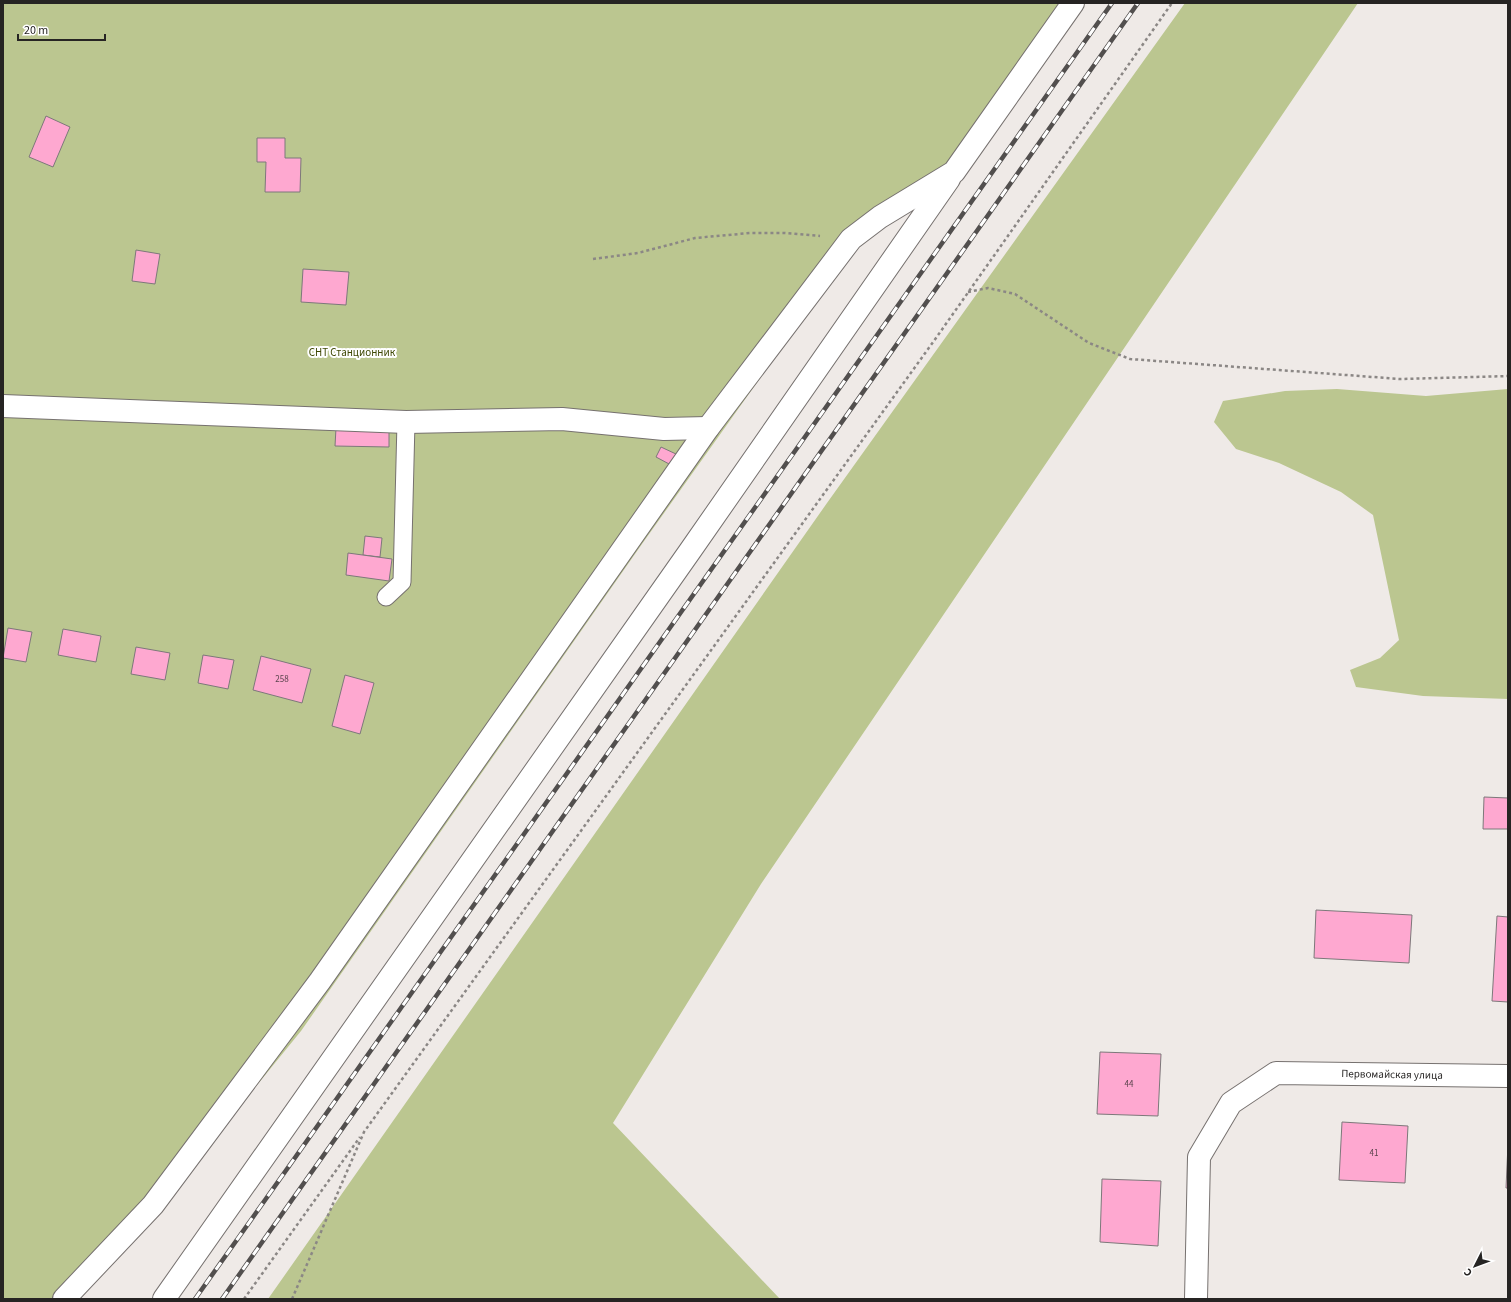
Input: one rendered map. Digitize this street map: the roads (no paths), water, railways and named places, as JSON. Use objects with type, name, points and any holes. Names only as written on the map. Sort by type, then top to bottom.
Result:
[{"type":"street","points":[[164,1299],[1073,3]]},
{"type":"street","points":[[64,1299],[153,1205],[320,982],[708,428],[851,239],[880,217],[954,172]]},
{"type":"street","points":[[3,406],[406,422],[562,419],[664,429],[708,428]]},
{"type":"street","name":"Первомайская улица","points":[[1196,1299],[1199,1157],[1231,1103],[1276,1073],[1508,1076]]},
{"type":"lane","points":[[386,598],[402,582],[406,422]]},
{"type":"railway","points":[[195,1299],[1112,3]]},
{"type":"railway","points":[[222,1299],[1138,3]]},
{"type":"park label","name":"СНТ Станционник","points":[[352,352]]}]
